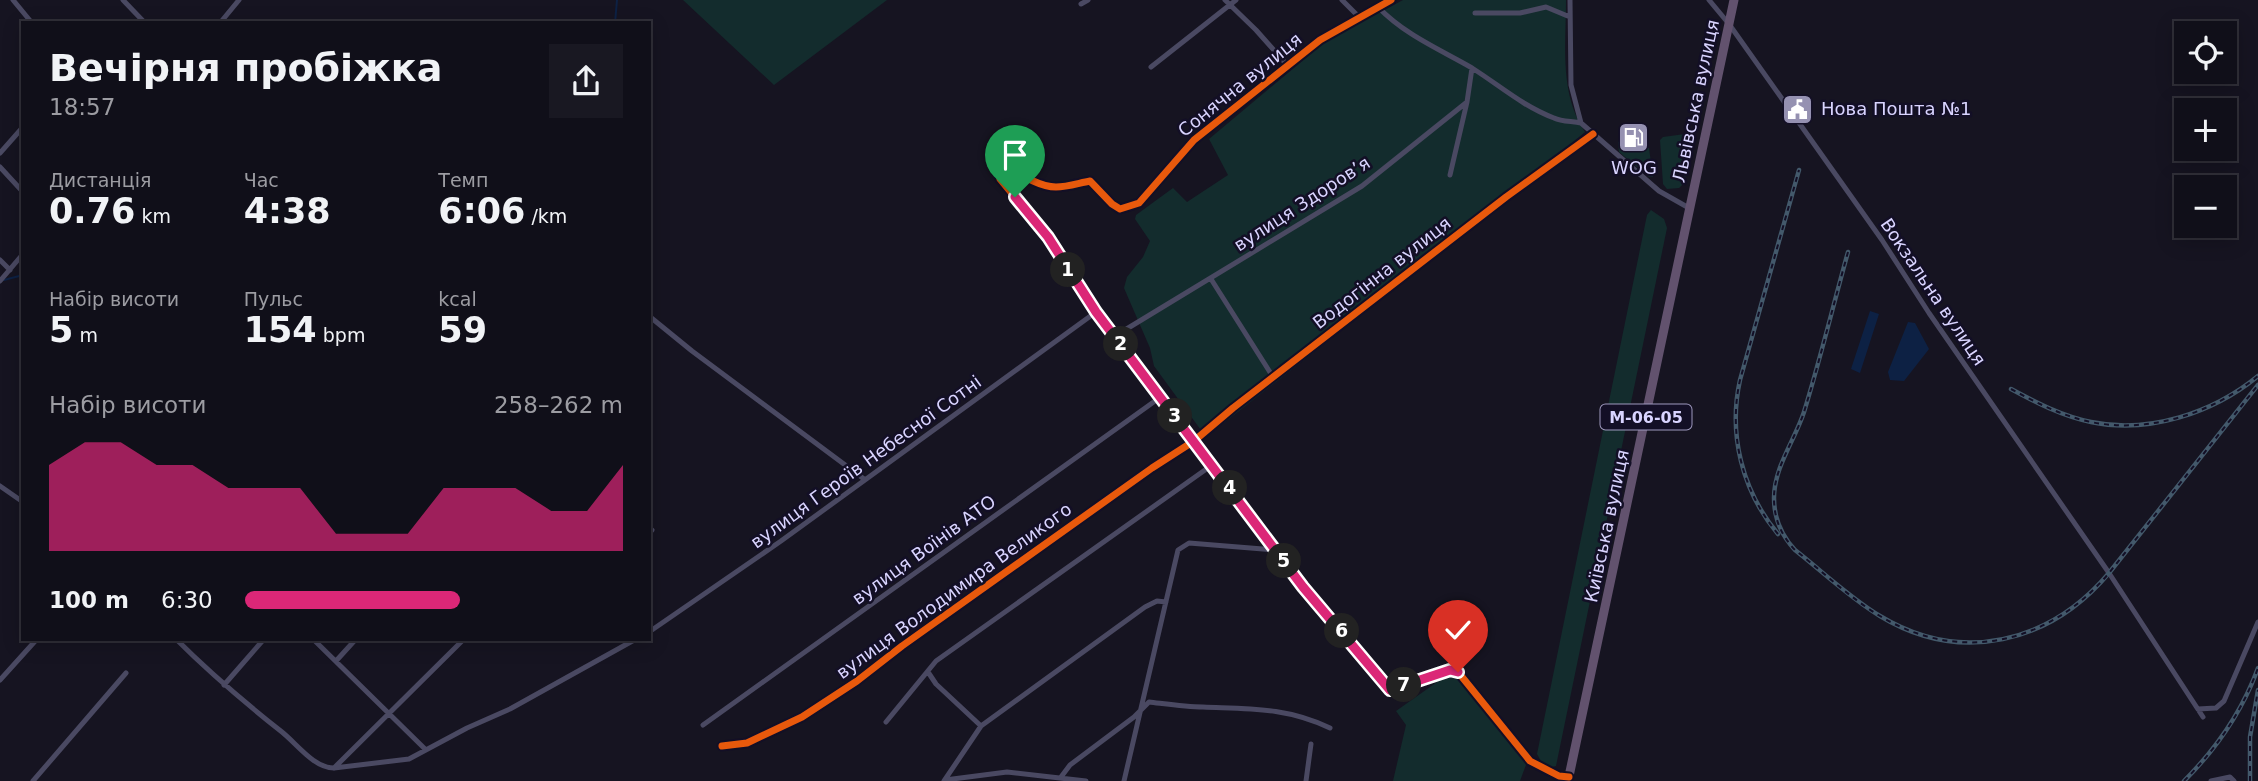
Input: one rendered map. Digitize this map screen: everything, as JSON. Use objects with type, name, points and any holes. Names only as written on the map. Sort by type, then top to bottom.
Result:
[{"type":"highway","name":"Львівська вулиця","points":[[1684,237],[1734,0]]},
{"type":"highway","name":"Київська вулиця","points":[[1563,779],[1684,237]]},
{"type":"street","points":[[13,0],[30,21]]},
{"type":"street","points":[[123,0],[143,21]]},
{"type":"street","points":[[222,21],[239,0]]},
{"type":"street","points":[[1081,4],[1088,0]]},
{"type":"street","points":[[1151,67],[1227,2],[1236,0]]},
{"type":"street","points":[[1342,0],[1359,17]]},
{"type":"street","name":"Сонячна вулиця","points":[[1096,312],[1048,237],[1000,179],[1021,175],[1053,187],[1090,181],[1120,209],[1139,203],[1194,140],[1320,40],[1391,0]]},
{"type":"street","name":"Львівська вулиця","points":[[1570,0],[1571,85],[1581,122],[1658,191],[1689,208]]},
{"type":"street","points":[[1709,0],[1729,24]]},
{"type":"street","points":[[1227,2],[1288,66]]},
{"type":"street","points":[[1378,7],[1394,23],[1427,45],[1472,68],[1507,92],[1556,119],[1581,122]]},
{"type":"street","points":[[1475,12],[1520,13],[1546,7],[1570,17]]},
{"type":"street","name":"Вокзальна вулиця","points":[[1729,24],[1882,240],[2112,577],[2203,717]]},
{"type":"street","points":[[1450,175],[1472,68]]},
{"type":"street","name":"вулиця Здоровʼя","points":[[1115,336],[1362,186],[1467,102]]},
{"type":"street","points":[[0,153],[21,129]]},
{"type":"street","name":"Водогінна вулиця","points":[[1194,441],[1506,197],[1593,134]]},
{"type":"street","points":[[0,167],[21,190]]},
{"type":"street","points":[[0,281],[21,256]]},
{"type":"street","points":[[0,260],[10,270]]},
{"type":"street","points":[[1211,279],[1273,377]]},
{"type":"street","points":[[1096,312],[1303,587],[1390,690],[1450,670],[1458,672],[1530,761],[1563,779]]},
{"type":"street","name":"вулиця Героїв Небесної Сотні","points":[[651,631],[781,541],[1096,312]]},
{"type":"street","points":[[651,318],[864,479]]},
{"type":"street","name":"вулиця Воїнів АТО","points":[[703,725],[1161,397]]},
{"type":"street","name":"вулиця Володимира Великого","points":[[722,746],[747,743],[802,717],[857,681],[902,646],[1194,441]]},
{"type":"street","points":[[886,722],[936,661],[1212,465]]},
{"type":"street","points":[[0,486],[21,501]]},
{"type":"street","points":[[1124,781],[1178,550],[1189,543],[1276,550]]},
{"type":"street","points":[[945,781],[981,726],[1145,607],[1157,601],[1166,602]]},
{"type":"street","points":[[2198,709],[2216,708],[2224,701],[2258,622]]},
{"type":"street","points":[[0,680],[35,641]]},
{"type":"street","points":[[178,641],[229,690],[326,768],[409,759],[510,709],[632,641]]},
{"type":"street","points":[[224,685],[262,641]]},
{"type":"street","points":[[315,641],[425,750]]},
{"type":"street","points":[[336,660],[354,641]]},
{"type":"street","points":[[334,768],[462,641]]},
{"type":"street","points":[[928,672],[936,684],[981,726]]},
{"type":"street","points":[[33,781],[126,673]]},
{"type":"street","points":[[1061,777],[1070,765],[1149,702],[1201,708],[1252,708],[1299,715],[1330,728]]},
{"type":"street","points":[[1306,781],[1311,744]]},
{"type":"street","points":[[945,781],[1007,772],[1086,781]]},
{"type":"street","points":[[2211,781],[2230,777],[2234,781]]},
{"type":"green space","points":[[683,0],[887,0],[774,85]]},
{"type":"green space","points":[[1403,0],[1566,0],[1565,51],[1568,85],[1571,101],[1585,132],[1483,219],[1206,437],[1154,366],[1150,348],[1124,288],[1127,277],[1143,257],[1150,241],[1135,219],[1136,215],[1173,188],[1187,202],[1228,175],[1209,139],[1326,41]]},
{"type":"green space","points":[[1685,134],[1693,142],[1684,183],[1679,188],[1667,189],[1663,184],[1660,140],[1663,137]]},
{"type":"green space","points":[[1623,140],[1649,148],[1653,177],[1649,177],[1619,152],[1618,142]]},
{"type":"green space","points":[[1651,210],[1664,219],[1667,228],[1556,766],[1552,767],[1542,763],[1537,754],[1647,215]]},
{"type":"green space","points":[[1454,674],[1527,762],[1520,781],[1393,781],[1406,725],[1396,711],[1447,675]]},
{"type":"water","points":[[1870,311],[1879,314],[1860,373],[1851,369]]},
{"type":"water","points":[[1908,322],[1915,323],[1929,349],[1904,381],[1890,380],[1888,372]]},
{"type":"waterway","points":[[615,21],[617,0]]},
{"type":"waterway","points":[[4,280],[21,276]]},
{"type":"railway","points":[[1778,534],[1755,499],[1747,481],[1737,441],[1737,400],[1740,380],[1799,170]]},
{"type":"railway","points":[[1848,252],[1804,412],[1777,475],[1775,513],[1782,532],[1795,550],[1869,609],[1911,631],[1942,640],[1972,642],[2003,639],[2032,630],[2060,616],[2086,597],[2109,573],[2258,385]]},
{"type":"railway","points":[[2011,389],[2080,419],[2113,425],[2135,425],[2201,410],[2258,376]]},
{"type":"railway","points":[[2184,781],[2227,729],[2258,668]]},
{"type":"railway","points":[[2250,781],[2250,737],[2258,690]]},
{"type":"cycle path","points":[[1391,0],[1320,40],[1194,140],[1139,203],[1120,209],[1090,181],[1056,187],[1016,176],[1000,179],[1048,237],[1096,312],[1303,587],[1390,690],[1450,670],[1458,672],[1530,761],[1559,776],[1569,777]]},
{"type":"cycle path","points":[[722,746],[747,743],[802,717],[857,681],[902,646],[1194,441],[1506,197],[1593,134]]},
{"type":"place","name":"Нова Пошта №1","points":[[1798,109]]},
{"type":"place","name":"WOG","points":[[1634,138]]},
{"type":"route","points":[[1015,197],[1048,237],[1096,312],[1303,587],[1333,619],[1390,690],[1450,670],[1458,672]]}]
